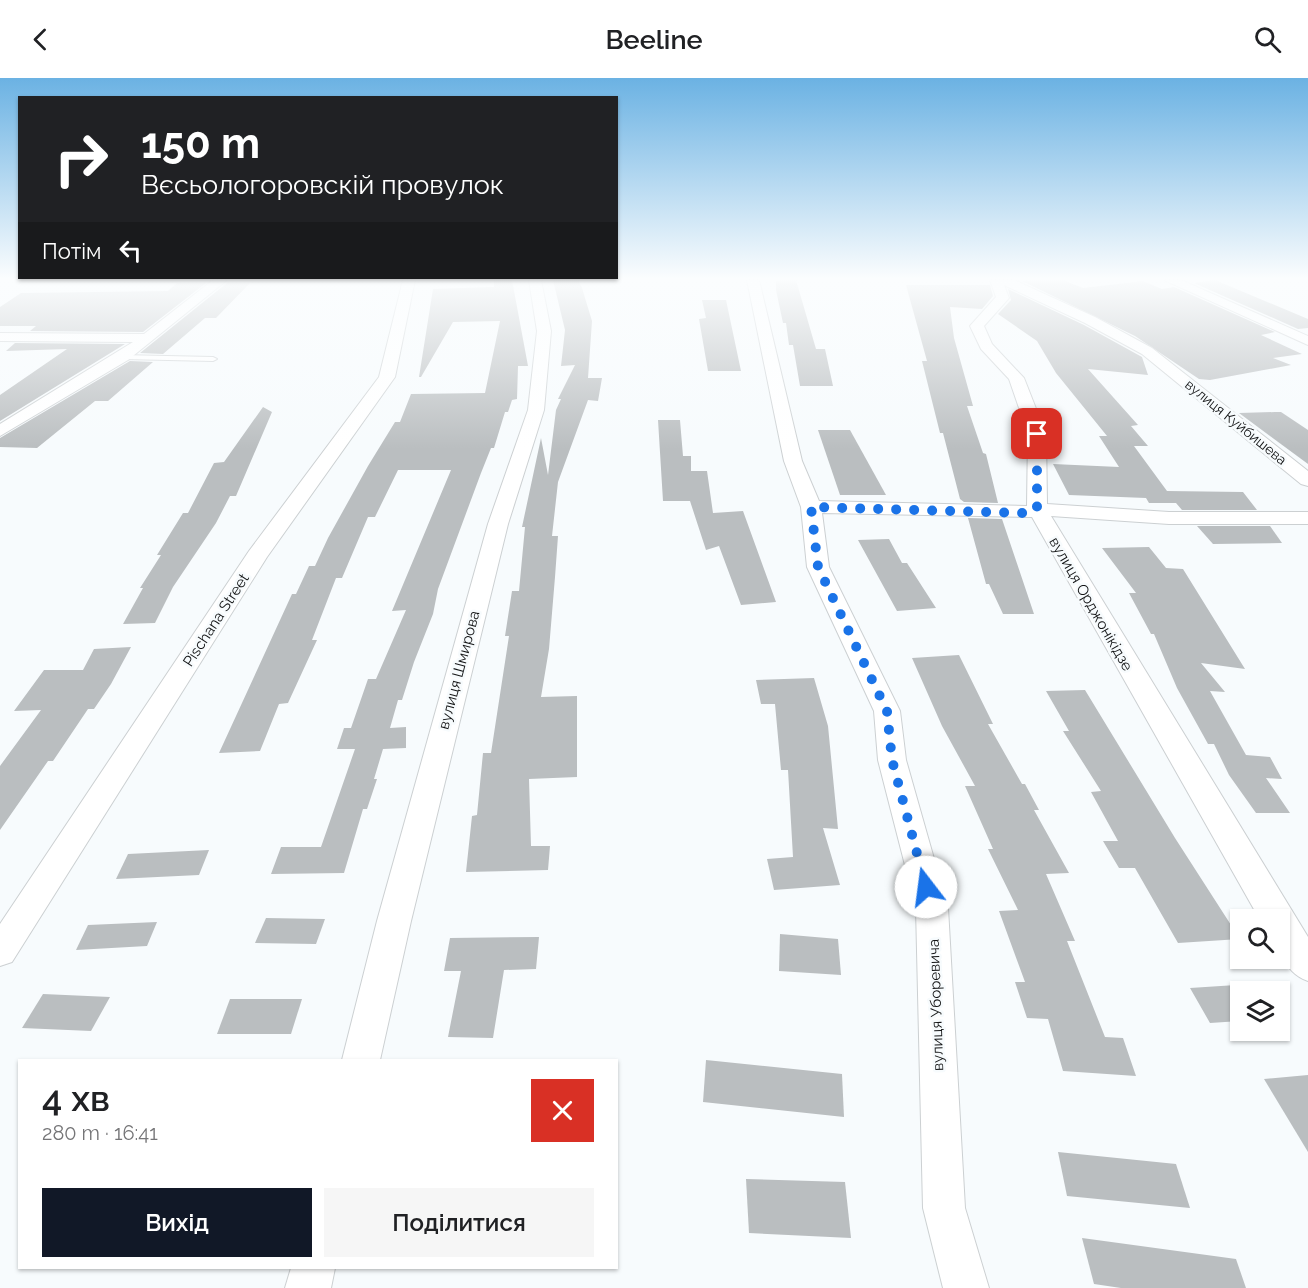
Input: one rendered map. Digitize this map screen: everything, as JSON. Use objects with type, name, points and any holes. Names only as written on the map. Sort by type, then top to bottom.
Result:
[{"type":"street","points":[[0,431],[123,357],[150,336]]},
{"type":"street","name":"Pischana Street","points":[[0,952],[257,556],[387,377],[396,336]]},
{"type":"street","name":"вулиця Шмирова","points":[[361,1059],[394,921],[498,524],[536,410],[543,336]]},
{"type":"street","name":"вулиця Уборевича","points":[[765,336],[793,461],[811,507],[818,567],[887,711],[892,760],[932,908],[944,1208],[966,1288]]},
{"type":"street","points":[[982,336],[986,346],[1016,378],[1037,434],[1037,509]]},
{"type":"street","name":"вулиця Куйбишева","points":[[1120,336],[1147,351],[1308,480]]},
{"type":"street","points":[[0,337],[147,339]]},
{"type":"street","points":[[811,507],[1024,513],[1037,509],[1169,518],[1308,518]]},
{"type":"street","name":"вулиця Орджонікідзе","points":[[1037,509],[1272,909]]},
{"type":"street","name":"вулиця Орджонікідзе","points":[[1290,938],[1308,966]]},
{"type":"street","points":[[308,1288],[313,1269]]},
{"type":"lane","points":[[123,357],[213,359]]},
{"type":"building","points":[[161,336],[183,336],[163,354],[140,353]]},
{"type":"building","points":[[425,336],[445,336],[421,377],[419,377]]},
{"type":"building","points":[[497,336],[523,336],[528,366],[518,366],[517,399],[512,400],[508,412],[505,412],[494,448],[491,448],[481,473],[438,589],[433,614],[402,700],[398,700],[390,728],[406,727],[406,748],[383,749],[374,779],[377,779],[367,809],[363,809],[344,873],[271,874],[281,847],[321,847],[355,749],[337,749],[344,728],[351,728],[368,679],[376,679],[406,610],[392,611],[451,470],[398,470],[375,517],[368,517],[342,578],[336,578],[312,640],[317,640],[288,703],[279,704],[260,751],[219,753],[292,594],[296,594],[309,566],[315,566],[368,466],[395,422],[400,422],[411,394],[485,393]]},
{"type":"building","points":[[564,336],[591,336],[588,378],[602,378],[598,401],[588,400],[558,482],[552,536],[558,536],[555,577],[549,649],[541,697],[577,696],[577,777],[529,779],[531,846],[550,846],[548,870],[466,872],[472,816],[477,815],[483,753],[491,753],[509,636],[505,636],[512,591],[519,591],[525,527],[522,527],[541,438],[548,475],[556,410],[561,399],[558,399],[575,365],[561,366]]},
{"type":"building","points":[[702,336],[734,336],[741,371],[708,371]]},
{"type":"building","points":[[788,336],[812,336],[816,349],[825,349],[833,386],[800,386],[793,345],[789,345]]},
{"type":"building","points":[[920,336],[954,336],[973,406],[967,406],[983,453],[986,454],[998,503],[964,502],[960,499],[922,361],[927,361]]},
{"type":"building","points":[[1030,336],[1105,336],[1142,357],[1148,375],[1088,369],[1138,425],[1131,426],[1148,446],[1134,446],[1167,491],[1243,492],[1257,510],[1182,510],[1176,503],[1149,503],[1146,498],[1069,495],[1053,464],[1119,467],[1099,436],[1107,436],[1056,373],[1037,341]]},
{"type":"building","points":[[1136,336],[1264,336],[1302,354],[1273,358],[1291,365],[1210,380],[1199,379]]},
{"type":"building","points":[[15,343],[125,344],[0,421],[0,395],[67,349],[6,351]]},
{"type":"building","points":[[130,361],[153,362],[108,401],[95,401],[37,448],[0,447],[0,438]]},
{"type":"building","points":[[263,407],[272,412],[236,496],[230,496],[216,523],[173,587],[155,623],[123,624],[143,588],[140,588],[161,555],[157,555],[183,513],[188,513],[214,463],[224,462]]},
{"type":"building","points":[[1281,412],[1308,430],[1308,464],[1239,413]]},
{"type":"building","points":[[658,420],[680,420],[683,456],[691,456],[691,471],[707,471],[713,513],[743,511],[776,602],[741,605],[719,546],[706,550],[690,501],[663,501]]},
{"type":"building","points":[[818,430],[850,430],[886,495],[840,495]]},
{"type":"building","points":[[968,518],[1002,519],[1034,614],[1003,614],[989,584],[986,584]]},
{"type":"building","points":[[1197,526],[1270,526],[1282,543],[1213,544]]},
{"type":"building","points":[[889,539],[902,563],[907,563],[936,608],[897,611],[858,540]]},
{"type":"building","points":[[1149,547],[1166,568],[1183,569],[1245,669],[1201,663],[1225,692],[1210,691],[1246,755],[1270,757],[1282,779],[1266,778],[1290,813],[1256,813],[1229,775],[1214,744],[1208,744],[1177,688],[1154,634],[1151,634],[1129,593],[1136,593],[1102,548]]},
{"type":"building","points":[[131,647],[94,709],[88,709],[53,761],[48,761],[0,830],[0,766],[41,710],[14,711],[44,670],[83,670],[94,649]]},
{"type":"building","points":[[959,655],[993,724],[988,724],[1022,784],[1025,784],[1039,810],[1034,810],[1069,873],[1046,874],[1075,941],[1067,941],[1105,1037],[1123,1038],[1136,1076],[1063,1071],[1048,1019],[1027,1018],[1015,982],[1025,982],[999,911],[1018,910],[988,849],[993,849],[965,786],[975,786],[942,726],[912,658]]},
{"type":"building","points":[[814,678],[828,726],[838,829],[823,828],[840,885],[774,890],[767,859],[793,857],[788,770],[781,770],[775,704],[761,704],[756,680]]},
{"type":"building","points":[[1085,690],[1230,923],[1230,940],[1178,943],[1135,868],[1119,868],[1103,841],[1118,841],[1091,792],[1101,791],[1063,731],[1069,731],[1046,691]]},
{"type":"building","points":[[209,850],[199,875],[116,879],[128,854]]},
{"type":"building","points":[[266,918],[325,919],[316,944],[255,943]]},
{"type":"building","points":[[157,922],[147,946],[76,950],[88,925]]},
{"type":"building","points":[[780,934],[838,939],[841,975],[779,971]]},
{"type":"building","points":[[539,937],[536,969],[504,970],[493,1038],[448,1037],[461,971],[444,971],[450,938]]},
{"type":"building","points":[[1230,985],[1230,1022],[1210,1023],[1190,988]]},
{"type":"building","points":[[43,994],[110,997],[91,1031],[22,1028]]},
{"type":"building","points":[[230,999],[302,999],[291,1034],[217,1034]]},
{"type":"building","points":[[706,1060],[842,1074],[844,1117],[703,1102]]},
{"type":"building","points":[[1308,1075],[1308,1152],[1264,1079]]},
{"type":"building","points":[[1058,1152],[1176,1164],[1190,1208],[1067,1196]]},
{"type":"building","points":[[746,1179],[845,1182],[851,1238],[749,1233]]},
{"type":"building","points":[[1082,1238],[1236,1259],[1246,1288],[1121,1288],[1094,1284]]},
{"type":"route","points":[[926,887],[892,760],[887,711],[818,567],[811,507],[1024,513],[1037,509],[1037,434]]}]
